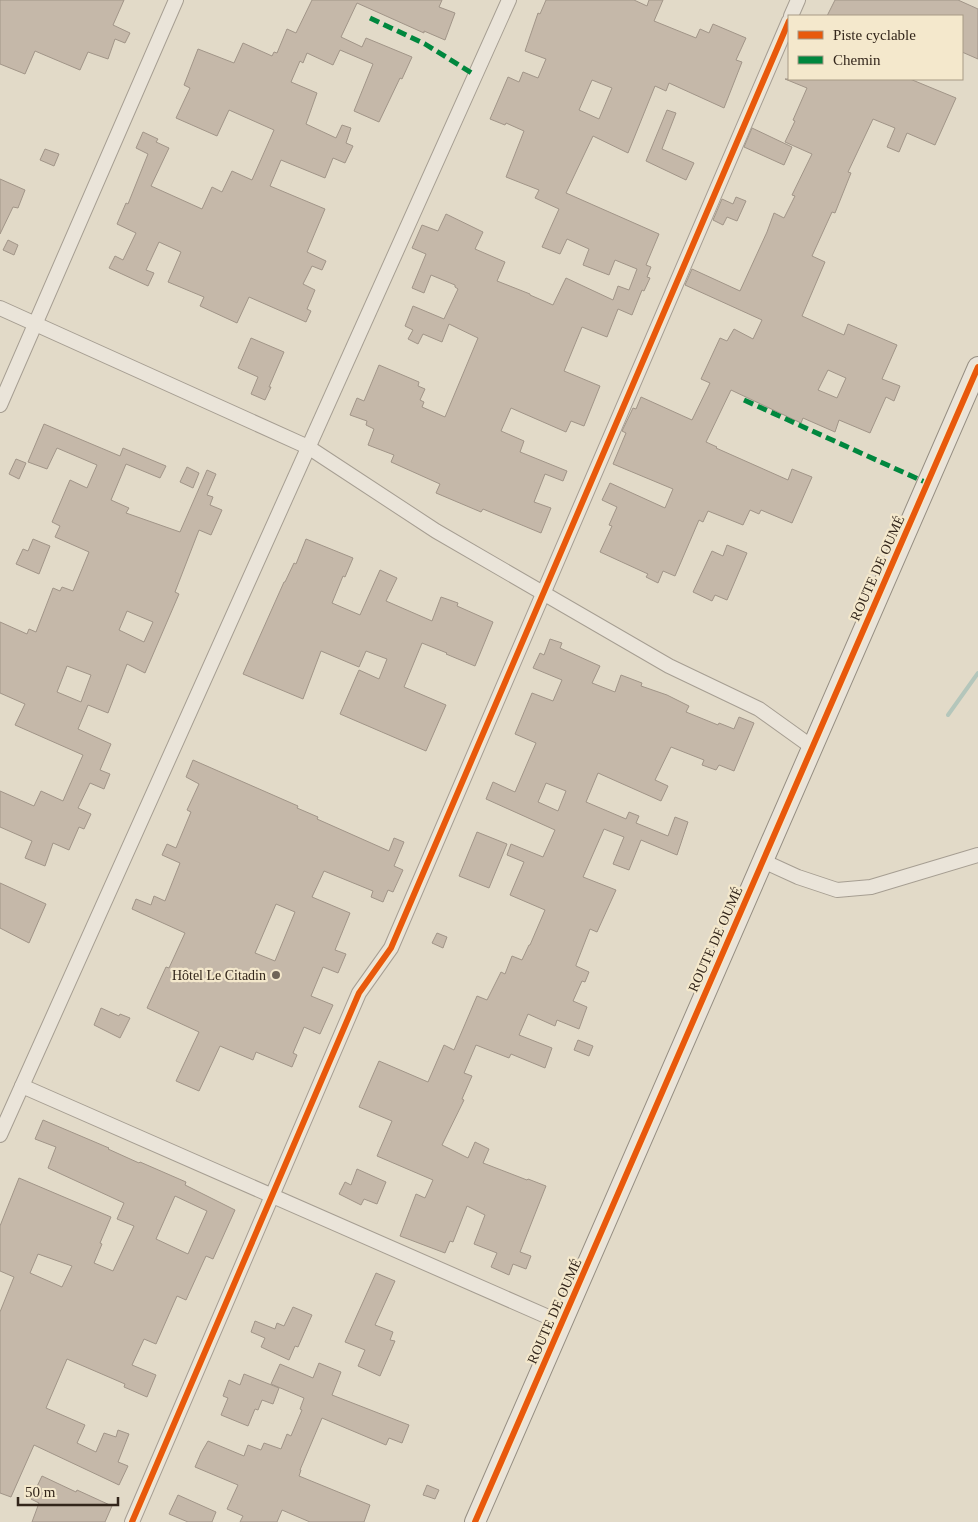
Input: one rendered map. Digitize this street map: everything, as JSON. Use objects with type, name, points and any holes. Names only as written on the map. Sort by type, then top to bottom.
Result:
[{"type":"street","points":[[0,405],[176,0]]},
{"type":"street","points":[[0,1136],[509,0]]},
{"type":"street","points":[[791,15],[798,0]]},
{"type":"street","points":[[132,1522],[359,993],[391,948],[788,23]]},
{"type":"street","points":[[0,308],[308,447],[436,531],[543,595],[669,666],[759,709],[812,747]]},
{"type":"street","name":"ROUTE DE OUMÉ","points":[[475,1522],[978,367]]},
{"type":"street","points":[[763,860],[798,877],[837,890],[871,887],[978,855]]},
{"type":"street","points":[[22,1086],[562,1323]]},
{"type":"building","points":[[0,0],[124,0],[113,25],[130,33],[125,43],[115,39],[108,59],[88,52],[80,70],[35,51],[25,74],[0,64]]},
{"type":"building","points":[[312,0],[442,0],[439,7],[455,13],[445,40],[424,31],[424,33],[357,3],[341,37],[362,47],[366,38],[412,57],[379,122],[354,111],[373,64],[340,50],[333,65],[307,53],[303,63],[300,61],[291,82],[317,93],[306,124],[336,138],[342,125],[351,128],[346,143],[353,146],[345,163],[333,158],[325,178],[281,160],[270,186],[325,209],[307,252],[326,261],[322,270],[312,266],[303,284],[315,290],[307,309],[311,311],[306,322],[249,297],[237,323],[200,306],[204,297],[168,282],[181,252],[159,242],[146,270],[154,273],[148,286],[109,268],[115,256],[123,260],[136,233],[117,224],[126,203],[128,204],[148,154],[136,148],[143,132],[158,139],[156,142],[169,148],[151,186],[202,209],[212,187],[222,192],[232,171],[252,180],[274,130],[229,110],[217,136],[176,118],[190,88],[184,85],[198,49],[234,63],[243,43],[272,56],[274,52],[277,53],[287,29],[296,33]]},
{"type":"building","points":[[546,0],[634,0],[647,6],[649,0],[663,0],[654,21],[696,38],[700,29],[709,33],[713,24],[746,38],[736,60],[742,62],[724,108],[669,83],[666,91],[655,86],[628,153],[593,136],[566,193],[659,234],[646,265],[651,267],[647,277],[650,278],[644,291],[642,290],[632,315],[618,309],[607,337],[582,327],[564,371],[600,386],[584,426],[571,421],[566,432],[511,408],[501,431],[524,441],[520,452],[567,471],[563,481],[545,474],[534,502],[551,508],[541,533],[483,509],[481,512],[436,493],[440,484],[391,462],[394,455],[368,445],[374,429],[366,425],[367,421],[350,415],[357,398],[364,401],[379,365],[419,382],[418,386],[425,389],[420,400],[424,402],[422,407],[445,417],[478,338],[449,324],[442,342],[423,334],[418,344],[408,339],[413,330],[405,326],[413,306],[444,319],[458,289],[455,285],[431,275],[424,293],[412,288],[426,254],[412,248],[422,225],[438,231],[446,214],[483,232],[475,249],[505,262],[497,281],[553,305],[566,278],[613,300],[618,286],[629,290],[637,269],[615,260],[609,275],[583,265],[589,249],[567,239],[560,254],[542,247],[559,209],[535,198],[539,190],[506,177],[524,131],[506,123],[505,125],[490,119],[508,77],[519,82],[523,72],[538,78],[546,59],[525,51],[538,13],[540,14]],"holes":[[[592,80],[612,88],[599,119],[579,110]]]},
{"type":"building","points":[[835,0],[958,0],[978,9],[978,59],[963,52],[963,15],[828,15]]},
{"type":"building","points":[[785,79],[912,80],[956,98],[935,145],[907,133],[899,152],[887,147],[895,128],[873,119],[848,172],[851,173],[835,213],[832,212],[812,256],[825,262],[802,316],[844,335],[848,324],[897,345],[882,379],[900,386],[894,401],[886,397],[870,433],[839,420],[835,432],[803,418],[801,423],[731,390],[706,442],[788,480],[792,469],[812,477],[792,523],[761,510],[759,514],[750,510],[743,525],[708,511],[703,522],[699,520],[675,576],[663,571],[658,583],[646,577],[648,574],[600,552],[612,526],[609,525],[617,507],[602,500],[610,483],[665,508],[673,489],[613,464],[626,433],[622,431],[633,408],[636,409],[641,397],[692,420],[710,383],[701,379],[720,338],[727,341],[734,329],[753,339],[762,320],[685,285],[692,269],[740,291],[774,213],[784,218],[795,196],[792,195],[812,154],[785,142],[795,121],[793,120],[807,88]],"holes":[[[828,370],[846,378],[837,398],[818,390]]]},
{"type":"building","points":[[667,110],[676,113],[662,149],[694,163],[686,180],[646,161]]},
{"type":"building","points":[[752,128],[792,147],[784,165],[744,147]]},
{"type":"building","points":[[45,149],[59,154],[54,166],[40,160]]},
{"type":"building","points":[[0,179],[25,190],[18,208],[13,207],[0,234]]},
{"type":"building","points":[[736,197],[746,201],[737,221],[727,217],[723,225],[713,220],[722,199],[733,204]]},
{"type":"building","points":[[8,240],[18,245],[14,255],[3,250]]},
{"type":"building","points":[[251,338],[284,352],[265,400],[251,394],[258,377],[238,368]]},
{"type":"building","points":[[44,424],[120,456],[123,448],[166,466],[160,478],[126,464],[111,500],[129,508],[126,513],[180,532],[207,470],[216,474],[207,495],[213,497],[210,505],[222,510],[211,535],[199,530],[175,592],[179,594],[145,673],[127,664],[108,713],[88,705],[78,729],[111,744],[100,770],[110,774],[104,789],[90,783],[78,808],[91,814],[84,829],[79,827],[69,850],[53,843],[45,866],[25,858],[32,841],[0,827],[0,791],[34,806],[41,791],[63,801],[83,755],[15,725],[25,704],[0,693],[0,622],[27,634],[29,629],[36,632],[53,588],[60,591],[62,587],[73,591],[89,552],[55,537],[60,526],[52,522],[70,480],[87,488],[97,465],[57,448],[47,469],[28,462]],"holes":[[[127,611],[153,622],[144,642],[119,630]],[[67,666],[91,675],[81,702],[57,692]]]},
{"type":"building","points":[[16,459],[26,463],[19,479],[9,474]]},
{"type":"building","points":[[187,467],[199,473],[193,488],[180,482]]},
{"type":"building","points":[[33,539],[50,546],[39,574],[16,564],[23,549],[28,551]]},
{"type":"building","points":[[306,539],[353,558],[332,603],[360,615],[380,570],[397,578],[386,601],[432,621],[441,597],[458,603],[457,606],[493,622],[475,666],[422,643],[404,687],[446,705],[426,751],[340,714],[359,670],[379,679],[387,659],[366,651],[359,667],[321,651],[303,699],[243,674],[284,582],[294,563],[296,564]]},
{"type":"building","points":[[727,545],[747,553],[727,600],[715,595],[712,601],[693,592],[712,551],[723,556]]},
{"type":"building","points":[[550,639],[562,643],[560,648],[600,666],[592,683],[615,692],[621,675],[642,683],[641,686],[667,695],[689,706],[686,712],[718,725],[719,723],[734,729],[739,717],[754,723],[734,771],[719,765],[716,770],[702,765],[704,760],[671,747],[655,780],[668,786],[661,801],[598,773],[586,802],[626,819],[629,812],[639,816],[636,823],[668,836],[675,817],[688,822],[677,855],[641,840],[629,870],[613,864],[624,837],[604,829],[583,877],[616,890],[597,932],[590,929],[576,965],[589,972],[585,982],[582,981],[573,1001],[587,1007],[579,1029],[557,1020],[555,1026],[528,1014],[519,1035],[552,1048],[545,1068],[511,1054],[509,1058],[476,1045],[464,1073],[472,1076],[462,1099],[464,1100],[442,1145],[468,1158],[475,1142],[489,1149],[483,1163],[546,1186],[520,1252],[531,1256],[526,1269],[513,1264],[509,1275],[491,1267],[497,1253],[474,1244],[485,1215],[467,1206],[453,1242],[450,1241],[445,1253],[400,1236],[416,1194],[425,1198],[433,1180],[377,1156],[392,1121],[359,1107],[379,1061],[428,1082],[444,1045],[454,1050],[477,996],[487,1000],[501,972],[505,974],[512,956],[522,960],[545,910],[510,895],[524,862],[507,855],[511,844],[543,857],[555,830],[486,799],[493,782],[515,792],[536,743],[515,734],[532,693],[553,701],[562,680],[533,668],[540,653],[544,655]],"holes":[[[546,783],[566,791],[558,811],[538,802]]]},
{"type":"building","points":[[193,760],[298,806],[297,808],[318,817],[317,819],[389,851],[394,838],[404,842],[394,866],[403,870],[393,892],[388,890],[383,902],[371,897],[373,891],[324,871],[312,897],[350,913],[335,950],[346,954],[338,973],[323,967],[311,996],[333,1005],[320,1034],[304,1027],[293,1053],[297,1055],[292,1067],[256,1052],[253,1060],[220,1046],[199,1091],[176,1081],[199,1032],[147,1008],[166,967],[169,968],[185,933],[132,909],[136,899],[151,905],[154,896],[165,901],[180,863],[162,855],[167,844],[176,848],[191,812],[187,810],[199,784],[186,777]],"holes":[[[276,904],[295,912],[275,961],[255,953]]]},
{"type":"building","points":[[477,832],[507,844],[489,888],[459,876]]},
{"type":"building","points":[[0,883],[46,904],[29,943],[0,928]]},
{"type":"building","points":[[437,933],[447,937],[443,948],[432,943]]},
{"type":"building","points":[[101,1008],[119,1016],[120,1014],[130,1018],[120,1038],[94,1025]]},
{"type":"building","points":[[578,1040],[593,1046],[589,1056],[574,1050]]},
{"type":"building","points":[[43,1120],[186,1182],[185,1185],[235,1210],[213,1259],[206,1256],[186,1300],[177,1296],[156,1344],[144,1339],[132,1365],[156,1375],[147,1397],[124,1387],[125,1384],[67,1359],[46,1408],[85,1425],[77,1443],[96,1452],[104,1433],[116,1437],[118,1430],[129,1434],[118,1462],[128,1466],[119,1485],[34,1445],[11,1497],[0,1493],[0,1312],[14,1277],[0,1271],[0,1226],[19,1178],[111,1217],[94,1263],[113,1271],[134,1226],[117,1219],[124,1203],[48,1168],[56,1147],[35,1139]],"holes":[[[175,1196],[207,1211],[188,1254],[156,1239]],[[38,1254],[72,1266],[62,1287],[30,1273]]]},
{"type":"building","points":[[357,1169],[386,1182],[377,1204],[364,1199],[361,1205],[339,1194],[345,1182],[351,1185]]},
{"type":"building","points":[[376,1273],[395,1281],[375,1325],[393,1332],[390,1340],[395,1341],[380,1376],[358,1366],[365,1350],[345,1342]]},
{"type":"building","points":[[293,1307],[312,1315],[298,1347],[295,1346],[289,1360],[261,1347],[265,1338],[251,1332],[255,1321],[275,1329],[277,1323],[284,1326]]},
{"type":"building","points":[[319,1363],[341,1372],[332,1395],[409,1425],[402,1443],[389,1438],[386,1445],[322,1418],[299,1476],[370,1505],[364,1522],[310,1522],[282,1510],[277,1522],[240,1522],[243,1516],[227,1509],[238,1485],[195,1467],[201,1453],[208,1441],[244,1456],[248,1445],[261,1450],[264,1443],[281,1449],[287,1434],[291,1436],[302,1410],[300,1409],[304,1398],[271,1384],[280,1364],[313,1378]]},
{"type":"building","points":[[244,1374],[279,1388],[273,1404],[262,1400],[258,1410],[255,1409],[248,1426],[221,1415],[228,1398],[223,1396],[229,1380],[240,1385]]},
{"type":"building","points":[[42,1476],[112,1506],[105,1522],[32,1522],[39,1503],[31,1499]]},
{"type":"building","points":[[427,1485],[439,1490],[435,1499],[423,1495]]},
{"type":"building","points":[[178,1495],[216,1512],[212,1522],[188,1522],[169,1514]]},
{"type":"waterway","points":[[948,715],[978,673]]},
{"type":"marked path","points":[[370,18],[425,44],[475,75]]},
{"type":"marked path","points":[[744,400],[927,483]]},
{"type":"cycle path","points":[[132,1522],[359,993],[391,948],[788,23]]},
{"type":"cycle path","points":[[475,1522],[978,367]]},
{"type":"place","name":"Hôtel Le Citadin","points":[[276,975]]}]
